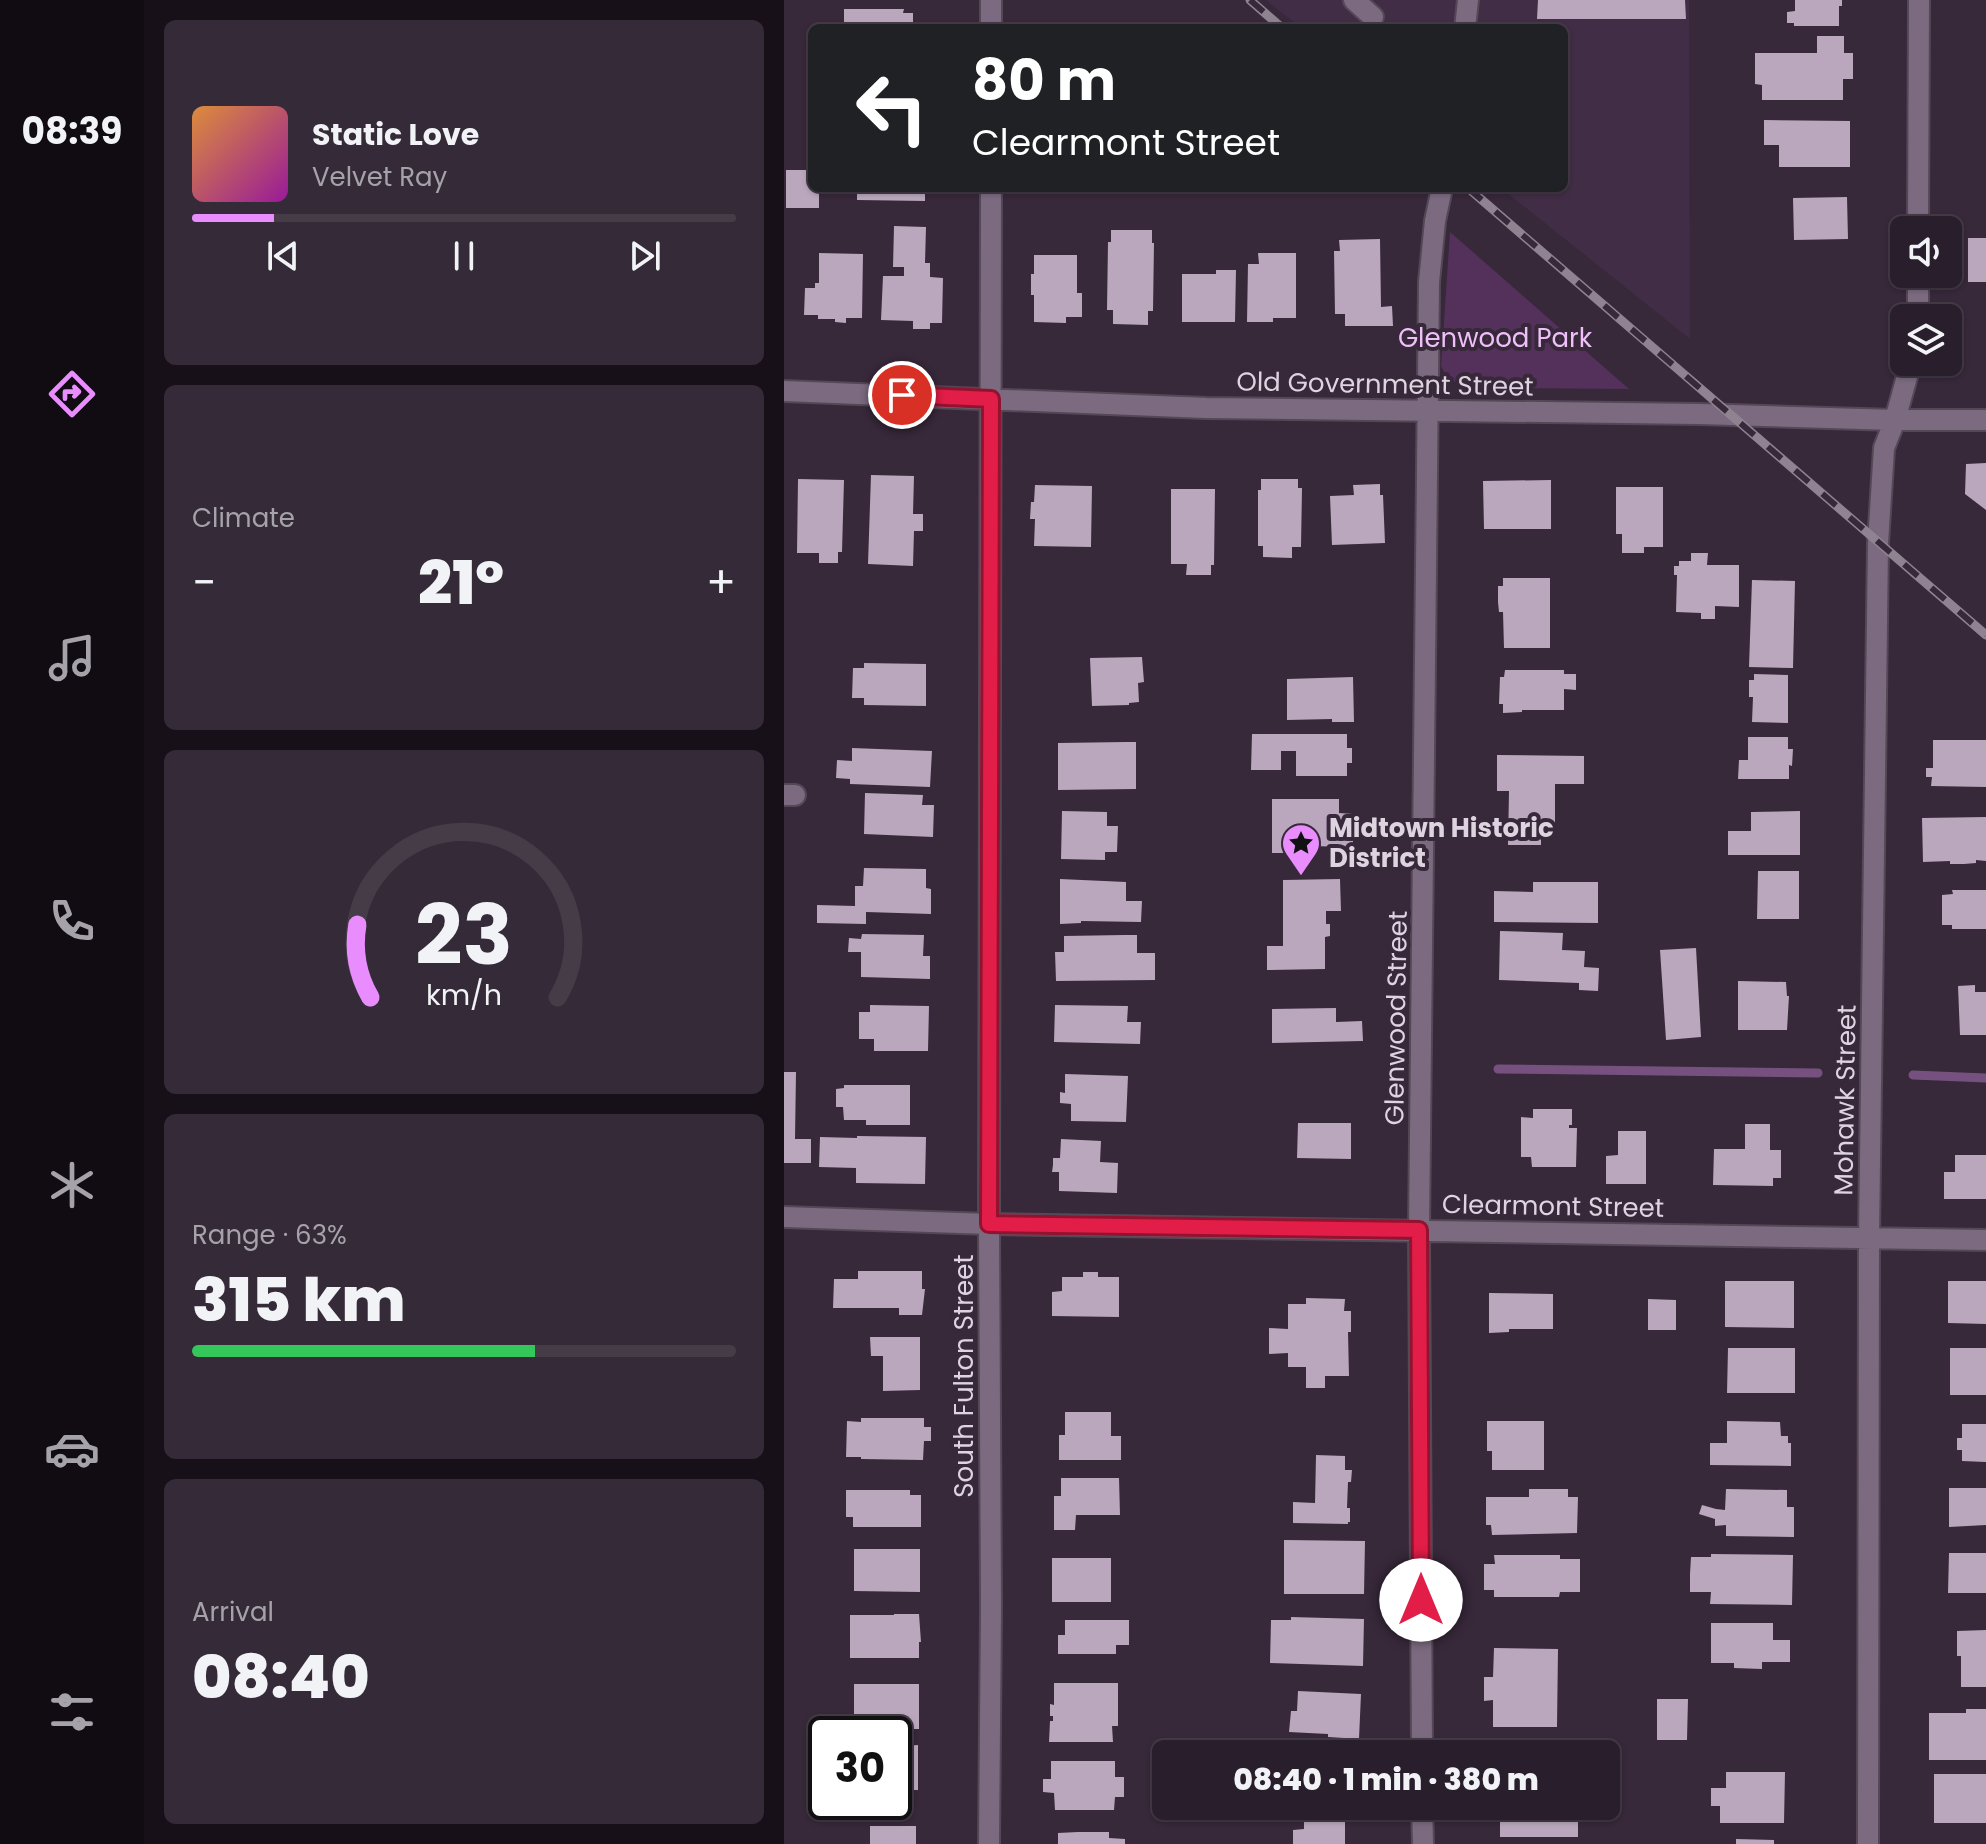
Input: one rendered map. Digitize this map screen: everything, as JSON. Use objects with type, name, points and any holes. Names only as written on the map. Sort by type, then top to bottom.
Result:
[{"type":"street","points":[[991,0],[991,24]]},
{"type":"street","points":[[1354,0],[1373,17]]},
{"type":"street","points":[[1465,24],[1468,0]]},
{"type":"street","points":[[1918,216],[1919,0]]},
{"type":"street","name":"South Fulton Street","points":[[989,1844],[991,192]]},
{"type":"street","name":"Glenwood Street","points":[[1422,1740],[1419,1230],[1429,282],[1441,192]]},
{"type":"street","name":"Mohawk Street","points":[[1868,1844],[1869,1238],[1878,543],[1884,448],[1907,376]]},
{"type":"street","name":"Old Government Street","points":[[784,391],[1206,408],[1986,420]]},
{"type":"street","name":"Clearmont Street","points":[[784,1217],[989,1224],[1986,1240]]},
{"type":"street","points":[[1422,1820],[1423,1844]]},
{"type":"shaded area","points":[[1266,0],[1689,0],[1690,339],[1506,192],[1568,192],[1568,24],[1296,24]]},
{"type":"green space","name":"Glenwood Park","points":[[1450,232],[1629,389],[1470,388],[1449,378],[1441,366]]},
{"type":"building","points":[[1538,0],[1685,0],[1686,19],[1537,19]]},
{"type":"building","points":[[1795,0],[1842,0],[1839,26],[1794,26],[1794,23],[1787,23],[1787,12],[1795,11]]},
{"type":"building","points":[[844,9],[904,9],[903,13],[913,13],[913,24],[844,24]]},
{"type":"building","points":[[1817,36],[1844,36],[1844,53],[1853,53],[1853,79],[1843,79],[1843,100],[1762,100],[1762,85],[1755,84],[1755,53],[1817,53]]},
{"type":"building","points":[[1764,120],[1850,121],[1850,167],[1779,167],[1779,145],[1764,145]]},
{"type":"building","points":[[786,170],[808,170],[808,192],[819,193],[819,208],[786,208]]},
{"type":"building","points":[[857,192],[925,192],[925,201],[857,200]]},
{"type":"building","points":[[1847,197],[1848,239],[1794,240],[1793,198]]},
{"type":"building","points":[[894,226],[926,227],[925,263],[930,263],[930,277],[943,278],[942,323],[930,323],[930,329],[913,329],[913,321],[881,320],[883,276],[904,276],[904,267],[893,267]]},
{"type":"building","points":[[1111,230],[1152,230],[1153,311],[1148,311],[1148,325],[1113,324],[1113,310],[1107,310]]},
{"type":"building","points":[[1968,238],[1986,238],[1986,282],[1968,282]]},
{"type":"building","points":[[1380,239],[1381,307],[1392,306],[1393,326],[1345,326],[1345,314],[1335,314],[1334,251],[1340,251],[1339,240]]},
{"type":"building","points":[[819,253],[863,254],[862,318],[846,318],[846,323],[835,322],[835,319],[818,319],[818,315],[804,315],[805,288],[815,288],[815,283],[819,283]]},
{"type":"building","points":[[1258,253],[1296,253],[1296,318],[1247,322],[1248,264],[1259,264]]},
{"type":"building","points":[[1034,255],[1077,255],[1077,293],[1082,293],[1082,317],[1066,317],[1066,323],[1034,322],[1031,274],[1034,274]]},
{"type":"building","points":[[1216,270],[1236,270],[1235,322],[1182,322],[1182,274],[1216,274]]},
{"type":"building","points":[[1986,463],[1986,510],[1965,494],[1966,464]]},
{"type":"building","points":[[871,475],[914,476],[913,514],[923,514],[923,531],[914,531],[913,566],[868,564]]},
{"type":"building","points":[[798,479],[844,480],[842,552],[838,552],[838,563],[819,563],[819,553],[797,553]]},
{"type":"building","points":[[1261,479],[1298,479],[1298,488],[1302,488],[1301,547],[1292,547],[1292,558],[1263,557],[1263,546],[1258,546],[1258,490],[1261,490]]},
{"type":"building","points":[[1551,480],[1551,529],[1484,529],[1483,481]]},
{"type":"building","points":[[1380,484],[1385,543],[1332,545],[1330,496],[1354,495],[1353,485]]},
{"type":"building","points":[[1035,485],[1092,486],[1091,547],[1034,546],[1035,519],[1030,519]]},
{"type":"building","points":[[1616,487],[1663,487],[1663,547],[1644,547],[1644,553],[1622,553],[1622,534],[1616,534]]},
{"type":"building","points":[[1171,489],[1215,489],[1214,565],[1211,565],[1211,575],[1186,575],[1187,564],[1171,564]]},
{"type":"building","points":[[1691,553],[1708,553],[1707,565],[1739,565],[1739,607],[1715,606],[1715,619],[1701,619],[1701,613],[1676,612],[1677,575],[1674,575],[1674,566],[1679,566],[1679,561],[1691,561]]},
{"type":"building","points":[[1503,578],[1550,578],[1550,648],[1504,648],[1503,612],[1499,612],[1498,602],[1498,586],[1503,586]]},
{"type":"building","points":[[1752,580],[1795,581],[1793,668],[1749,667]]},
{"type":"building","points":[[1142,657],[1144,682],[1138,683],[1139,702],[1092,706],[1090,658]]},
{"type":"building","points":[[864,663],[926,664],[926,706],[864,705],[864,698],[852,698],[853,668],[864,668]]},
{"type":"building","points":[[1505,670],[1564,670],[1564,674],[1576,674],[1576,690],[1564,689],[1564,710],[1503,713],[1503,704],[1499,704],[1500,677],[1504,677]]},
{"type":"building","points":[[1754,674],[1788,675],[1788,723],[1752,722],[1753,697],[1749,697],[1749,680],[1754,680]]},
{"type":"building","points":[[1353,677],[1354,722],[1287,720],[1287,679]]},
{"type":"building","points":[[1252,734],[1347,734],[1347,748],[1352,748],[1352,763],[1347,763],[1347,776],[1296,776],[1296,751],[1281,751],[1281,770],[1251,770]]},
{"type":"building","points":[[1748,737],[1788,737],[1788,749],[1793,749],[1789,779],[1738,779],[1739,760],[1748,760]]},
{"type":"building","points":[[1933,740],[1986,740],[1986,787],[1931,786],[1932,777],[1926,777],[1926,768],[1933,768]]},
{"type":"building","points":[[1136,742],[1136,789],[1058,790],[1058,743]]},
{"type":"building","points":[[852,748],[932,751],[930,787],[850,784],[850,779],[836,778],[837,760],[852,761]]},
{"type":"building","points":[[1497,755],[1584,756],[1584,784],[1555,784],[1555,830],[1541,830],[1541,845],[1508,845],[1509,791],[1497,791]]},
{"type":"building","points":[[865,793],[923,795],[922,805],[934,805],[933,837],[864,834]]},
{"type":"building","points":[[1272,799],[1339,799],[1339,813],[1353,814],[1353,847],[1308,846],[1308,853],[1272,853]]},
{"type":"building","points":[[1062,811],[1107,812],[1107,826],[1118,826],[1117,852],[1105,852],[1105,860],[1061,859]]},
{"type":"building","points":[[1800,811],[1800,855],[1728,855],[1728,831],[1751,831],[1751,812]]},
{"type":"building","points":[[1986,817],[1986,861],[1964,864],[1923,862],[1922,818]]},
{"type":"building","points":[[864,868],[926,869],[926,888],[931,889],[931,914],[866,912],[866,924],[817,923],[817,905],[855,906],[855,886],[863,886]]},
{"type":"building","points":[[1758,871],[1799,871],[1799,919],[1757,919]]},
{"type":"building","points":[[1060,879],[1126,882],[1126,901],[1142,901],[1141,922],[1081,921],[1060,924]]},
{"type":"building","points":[[1340,879],[1341,911],[1326,911],[1330,936],[1325,937],[1325,969],[1267,970],[1267,946],[1283,946],[1283,880]]},
{"type":"building","points":[[1533,882],[1598,882],[1598,923],[1494,922],[1494,891],[1533,892]]},
{"type":"building","points":[[1952,890],[1986,890],[1986,929],[1952,929],[1952,925],[1942,925],[1942,895],[1953,894]]},
{"type":"building","points":[[1500,931],[1563,933],[1562,950],[1585,951],[1584,967],[1599,968],[1598,991],[1579,990],[1579,983],[1499,980]]},
{"type":"building","points":[[862,934],[924,935],[923,956],[930,956],[930,979],[861,977],[861,952],[848,952],[849,938],[861,939]]},
{"type":"building","points":[[1137,935],[1137,953],[1155,953],[1155,980],[1056,981],[1055,952],[1064,952],[1064,936]]},
{"type":"building","points":[[1696,948],[1701,1037],[1666,1040],[1660,950]]},
{"type":"building","points":[[1738,981],[1786,982],[1789,996],[1787,1030],[1738,1030]]},
{"type":"building","points":[[1975,985],[1975,992],[1986,992],[1986,1035],[1960,1035],[1958,986]]},
{"type":"building","points":[[870,1005],[929,1006],[928,1051],[874,1051],[874,1039],[859,1039],[859,1012],[870,1012]]},
{"type":"building","points":[[1055,1005],[1128,1006],[1127,1022],[1141,1022],[1140,1044],[1054,1042]]},
{"type":"building","points":[[1336,1008],[1336,1022],[1362,1021],[1363,1041],[1272,1043],[1272,1009]]},
{"type":"building","points":[[784,1072],[796,1072],[795,1139],[811,1139],[811,1163],[784,1163]]},
{"type":"building","points":[[1065,1074],[1128,1076],[1126,1122],[1071,1121],[1071,1104],[1060,1103],[1060,1092],[1065,1093]]},
{"type":"building","points":[[844,1085],[910,1085],[910,1125],[866,1125],[866,1120],[844,1120],[843,1107],[836,1107],[836,1089],[844,1088]]},
{"type":"building","points":[[1533,1109],[1572,1109],[1572,1125],[1569,1128],[1577,1128],[1576,1167],[1532,1167],[1531,1157],[1521,1157],[1521,1117],[1533,1118]]},
{"type":"building","points":[[1298,1123],[1351,1123],[1351,1159],[1297,1158]]},
{"type":"building","points":[[1745,1124],[1770,1124],[1770,1150],[1781,1150],[1781,1178],[1773,1178],[1773,1186],[1713,1185],[1714,1149],[1745,1149]]},
{"type":"building","points":[[1618,1131],[1646,1131],[1646,1184],[1606,1184],[1606,1156],[1618,1155]]},
{"type":"building","points":[[820,1137],[926,1137],[925,1184],[856,1183],[856,1168],[819,1167]]},
{"type":"building","points":[[1061,1139],[1101,1141],[1100,1162],[1118,1163],[1117,1193],[1059,1191],[1059,1172],[1052,1172],[1053,1158],[1060,1158]]},
{"type":"building","points":[[1955,1155],[1986,1155],[1986,1199],[1944,1199],[1944,1172],[1955,1172]]},
{"type":"building","points":[[858,1271],[922,1271],[922,1289],[925,1289],[922,1315],[899,1315],[899,1308],[833,1308],[834,1279],[858,1279]]},
{"type":"building","points":[[1083,1272],[1098,1272],[1098,1277],[1119,1277],[1119,1317],[1052,1316],[1052,1292],[1062,1291],[1062,1277],[1083,1277]]},
{"type":"building","points":[[1725,1281],[1794,1281],[1794,1328],[1725,1327]]},
{"type":"building","points":[[1948,1281],[1986,1281],[1986,1324],[1948,1323]]},
{"type":"building","points":[[1489,1293],[1553,1294],[1553,1329],[1509,1329],[1509,1332],[1489,1333]]},
{"type":"building","points":[[1306,1298],[1345,1299],[1344,1311],[1351,1311],[1349,1376],[1325,1376],[1325,1388],[1306,1388],[1306,1367],[1288,1367],[1288,1353],[1269,1354],[1269,1328],[1288,1329],[1288,1304],[1306,1304]]},
{"type":"building","points":[[1648,1299],[1676,1300],[1676,1330],[1648,1330]]},
{"type":"building","points":[[870,1337],[920,1337],[920,1390],[883,1391],[883,1356],[871,1356]]},
{"type":"building","points":[[1728,1348],[1795,1348],[1795,1393],[1727,1393]]},
{"type":"building","points":[[1950,1348],[1986,1348],[1986,1395],[1950,1395]]},
{"type":"building","points":[[1065,1412],[1111,1412],[1111,1436],[1121,1436],[1121,1460],[1059,1460],[1059,1435],[1065,1435]]},
{"type":"building","points":[[861,1418],[924,1418],[924,1427],[931,1427],[931,1441],[924,1441],[923,1460],[846,1457],[847,1421],[861,1422]]},
{"type":"building","points":[[1487,1421],[1544,1421],[1544,1470],[1492,1470],[1492,1451],[1487,1451]]},
{"type":"building","points":[[1727,1421],[1780,1422],[1781,1436],[1788,1436],[1788,1443],[1791,1443],[1791,1466],[1710,1465],[1710,1443],[1727,1443]]},
{"type":"building","points":[[1962,1424],[1986,1424],[1986,1462],[1962,1461],[1962,1450],[1957,1450],[1957,1438],[1962,1438]]},
{"type":"building","points":[[1316,1455],[1345,1456],[1345,1470],[1352,1470],[1351,1482],[1348,1482],[1348,1524],[1293,1523],[1293,1502],[1315,1503]]},
{"type":"building","points":[[1061,1478],[1119,1478],[1120,1515],[1076,1515],[1075,1530],[1054,1530],[1054,1496],[1061,1496]]},
{"type":"building","points":[[1949,1488],[1986,1488],[1986,1525],[1949,1527]]},
{"type":"building","points":[[1529,1489],[1568,1489],[1568,1497],[1578,1497],[1577,1533],[1492,1535],[1491,1525],[1486,1525],[1486,1497],[1529,1497]]},
{"type":"building","points":[[1726,1489],[1787,1490],[1787,1507],[1794,1507],[1794,1537],[1726,1536],[1726,1525],[1715,1526],[1715,1519],[1699,1514],[1702,1505],[1725,1510]]},
{"type":"building","points":[[846,1490],[910,1490],[910,1495],[921,1495],[921,1527],[853,1527],[853,1517],[846,1517]]},
{"type":"building","points":[[1284,1540],[1365,1541],[1364,1594],[1284,1594]]},
{"type":"building","points":[[854,1549],[920,1549],[920,1592],[854,1591]]},
{"type":"building","points":[[1949,1553],[1986,1553],[1986,1593],[1948,1593]]},
{"type":"building","points":[[1711,1554],[1793,1555],[1792,1605],[1710,1604],[1711,1592],[1690,1592],[1691,1557],[1711,1557]]},
{"type":"building","points":[[1494,1555],[1560,1555],[1560,1559],[1580,1559],[1580,1592],[1560,1592],[1559,1597],[1494,1597],[1494,1590],[1484,1590],[1484,1564],[1495,1564]]},
{"type":"building","points":[[1052,1558],[1111,1558],[1111,1602],[1052,1602]]},
{"type":"building","points":[[919,1614],[919,1658],[850,1658],[850,1615]]},
{"type":"building","points":[[1291,1617],[1364,1619],[1363,1666],[1270,1663],[1271,1620],[1291,1620]]},
{"type":"building","points":[[1065,1620],[1129,1620],[1129,1645],[1116,1645],[1116,1654],[1058,1654],[1058,1635],[1065,1635]]},
{"type":"building","points":[[1711,1623],[1773,1623],[1773,1640],[1790,1640],[1790,1662],[1762,1662],[1762,1669],[1734,1668],[1734,1663],[1711,1663]]},
{"type":"building","points":[[1986,1630],[1986,1687],[1961,1687],[1957,1631]]},
{"type":"building","points":[[1494,1648],[1558,1649],[1557,1727],[1493,1727],[1493,1700],[1484,1701],[1484,1677],[1493,1677]]},
{"type":"building","points":[[1054,1683],[1118,1683],[1118,1726],[1112,1726],[1113,1742],[1049,1742]]},
{"type":"building","points":[[854,1684],[919,1684],[919,1729],[912,1729],[912,1716],[854,1716]]},
{"type":"building","points":[[1298,1691],[1361,1694],[1359,1739],[1289,1732],[1291,1711],[1297,1711]]},
{"type":"building","points":[[1657,1699],[1688,1699],[1687,1740],[1657,1740]]},
{"type":"building","points":[[1966,1709],[1986,1709],[1986,1760],[1929,1760],[1929,1713],[1966,1713]]},
{"type":"building","points":[[912,1745],[918,1745],[918,1790],[912,1790]]},
{"type":"building","points":[[1051,1761],[1115,1761],[1115,1777],[1124,1777],[1124,1797],[1115,1797],[1114,1810],[1055,1810],[1054,1793],[1043,1792],[1043,1779],[1051,1779]]},
{"type":"building","points":[[1726,1772],[1785,1772],[1784,1823],[1720,1823],[1720,1806],[1711,1806],[1711,1788],[1726,1788]]},
{"type":"building","points":[[1934,1774],[1986,1774],[1986,1823],[1934,1823]]},
{"type":"building","points":[[1304,1820],[1345,1820],[1345,1844],[1293,1844],[1293,1830],[1304,1829]]},
{"type":"building","points":[[1500,1820],[1578,1820],[1578,1837],[1500,1837]]},
{"type":"building","points":[[870,1826],[916,1826],[916,1844],[870,1844]]},
{"type":"building","points":[[1109,1832],[1109,1838],[1125,1839],[1125,1844],[1058,1844],[1058,1833]]},
{"type":"building","points":[[1736,1839],[1774,1840],[1774,1844],[1736,1844]]},
{"type":"waterway","points":[[1498,1069],[1818,1073]]},
{"type":"waterway","points":[[1913,1075],[1986,1078]]},
{"type":"railway","points":[[1250,0],[1277,24]]},
{"type":"railway","points":[[1473,192],[1986,635]]},
{"type":"place","name":"Midtown Historic District","points":[[1301,877]]},
{"type":"route","points":[[902,395],[991,399],[989,1224],[1419,1230],[1421,1600]]}]
